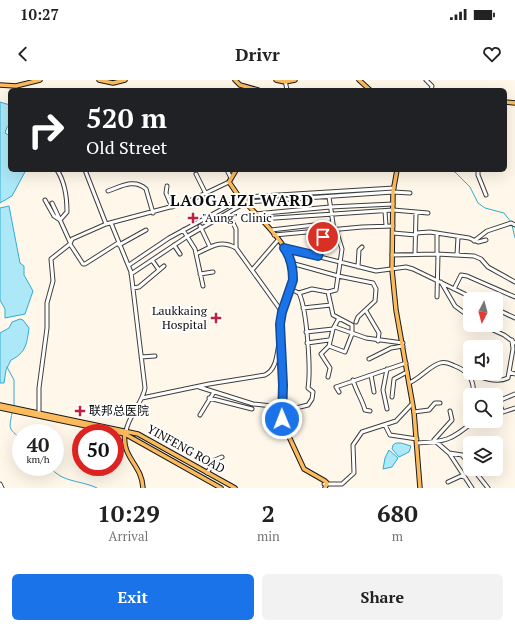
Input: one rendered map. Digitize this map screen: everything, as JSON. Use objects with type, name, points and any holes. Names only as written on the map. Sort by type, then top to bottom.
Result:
[{"type":"main road","points":[[0,85],[16,86],[40,80]]},
{"type":"main road","points":[[99,80],[113,83],[125,80]]},
{"type":"main road","points":[[235,80],[240,85],[251,88]]},
{"type":"main road","points":[[276,80],[295,80]]},
{"type":"main road","points":[[359,80],[368,88]]},
{"type":"main road","points":[[235,172],[229,182],[243,201],[270,230],[289,254],[292,263],[293,280],[282,312],[281,332],[283,385],[281,407],[285,428],[303,468],[325,485]]},
{"type":"main road","points":[[397,172],[393,190],[392,270],[414,412],[420,488]]},
{"type":"main road","points":[[0,407],[125,432],[126,451],[138,470],[143,488]]},
{"type":"main road","name":"YINFENG ROAD","points":[[125,432],[138,434],[235,488]]},
{"type":"main road","name":"YINFENG ROAD","points":[[125,432],[221,488]]},
{"type":"street","points":[[426,80],[432,86],[432,88]]},
{"type":"street","points":[[58,172],[63,179],[68,212],[60,220]]},
{"type":"street","points":[[86,172],[106,224]]},
{"type":"street","points":[[228,172],[231,178]]},
{"type":"street","points":[[478,172],[486,195]]},
{"type":"street","points":[[196,174],[206,194]]},
{"type":"street","points":[[39,414],[39,388],[47,328],[47,303],[53,281],[53,269],[50,263],[51,259],[83,234],[106,224],[172,207],[206,194],[229,182]]},
{"type":"street","points":[[108,191],[130,183],[144,186],[153,213]]},
{"type":"street","points":[[167,186],[166,193],[172,207]]},
{"type":"street","points":[[131,274],[188,236],[228,213],[243,201],[330,197],[393,190]]},
{"type":"street","points":[[129,265],[183,230],[243,201],[329,191],[393,190],[410,194]]},
{"type":"street","points":[[290,289],[299,293],[312,289],[328,292],[336,290],[342,249],[332,223],[329,191]]},
{"type":"street","points":[[46,200],[54,216],[60,220]]},
{"type":"street","points":[[52,204],[70,243],[85,264],[118,244],[146,230]]},
{"type":"street","points":[[255,214],[330,207],[393,204]]},
{"type":"street","points":[[260,219],[393,210],[428,213]]},
{"type":"street","points":[[386,211],[386,226]]},
{"type":"street","points":[[228,213],[236,229],[236,248]]},
{"type":"street","points":[[415,254],[416,213]]},
{"type":"street","points":[[199,222],[210,247]]},
{"type":"street","points":[[111,223],[118,244],[129,265],[134,288],[144,388],[142,398],[132,414],[125,432]]},
{"type":"street","points":[[270,230],[332,223]]},
{"type":"street","points":[[474,241],[487,231],[509,224],[515,225]]},
{"type":"street","points":[[274,235],[393,226]]},
{"type":"street","points":[[183,230],[193,244],[203,286]]},
{"type":"street","points":[[318,256],[322,244],[323,231]]},
{"type":"street","points":[[393,233],[437,233],[474,241],[486,240]]},
{"type":"street","points":[[437,233],[437,297]]},
{"type":"street","points":[[457,255],[458,237]]},
{"type":"street","points":[[253,269],[278,240]]},
{"type":"street","points":[[196,254],[210,247],[225,243],[236,248],[253,269],[282,312]]},
{"type":"street","points":[[174,245],[180,254]]},
{"type":"street","points":[[358,267],[359,250],[362,247]]},
{"type":"street","points":[[284,248],[376,271],[413,268],[463,293]]},
{"type":"street","points":[[392,255],[437,254],[474,256],[488,267],[515,282]]},
{"type":"street","points":[[152,260],[159,270]]},
{"type":"street","points":[[292,263],[338,276],[370,282],[375,286],[375,301],[358,317],[356,322]]},
{"type":"street","points":[[134,288],[139,287],[164,266]]},
{"type":"street","points":[[200,274],[213,272]]},
{"type":"street","points":[[454,289],[461,275],[477,279],[515,297]]},
{"type":"street","points":[[441,282],[455,306],[463,312]]},
{"type":"street","points":[[328,292],[333,315],[351,324],[352,334],[345,352],[330,346]]},
{"type":"street","points":[[292,409],[308,405],[313,392],[308,388],[308,343],[303,308],[299,293]]},
{"type":"street","points":[[303,308],[330,305]]},
{"type":"street","points":[[366,311],[379,333],[378,341]]},
{"type":"street","points":[[503,312],[515,318]]},
{"type":"street","points":[[330,346],[329,340],[339,318]]},
{"type":"street","points":[[306,332],[334,328],[378,341],[403,344]]},
{"type":"street","points":[[142,398],[260,377],[270,373],[275,362],[281,332]]},
{"type":"street","points":[[496,332],[515,343]]},
{"type":"street","points":[[308,343],[329,340]]},
{"type":"street","points":[[503,380],[508,378],[513,349],[512,340]]},
{"type":"street","points":[[368,359],[403,344]]},
{"type":"street","points":[[328,377],[330,368],[321,354],[330,346]]},
{"type":"street","points":[[141,357],[155,356]]},
{"type":"street","points":[[409,383],[417,379],[430,368],[444,362],[463,370]]},
{"type":"street","points":[[338,392],[336,387],[406,363]]},
{"type":"street","points":[[387,369],[383,390],[387,409]]},
{"type":"street","points":[[392,397],[394,379],[407,372]]},
{"type":"street","points":[[509,372],[515,374]]},
{"type":"street","points":[[371,375],[374,392]]},
{"type":"street","points":[[353,380],[356,389],[361,395],[366,410],[370,411]]},
{"type":"street","points":[[199,387],[253,404],[281,407]]},
{"type":"street","points":[[200,415],[214,392]]},
{"type":"street","points":[[503,399],[515,394]]},
{"type":"street","points":[[209,398],[252,410],[253,404]]},
{"type":"street","points":[[414,412],[429,410],[435,403],[440,403]]},
{"type":"street","points":[[325,485],[342,484],[354,473],[353,445],[362,432],[396,421],[412,404]]},
{"type":"street","points":[[503,412],[515,408]]},
{"type":"street","points":[[435,442],[434,439],[452,420],[450,411]]},
{"type":"street","points":[[385,425],[390,435],[417,441],[435,442],[441,442],[460,433],[466,428]]},
{"type":"street","points":[[435,442],[449,453],[472,488]]},
{"type":"street","points":[[449,453],[463,456]]},
{"type":"street","points":[[207,472],[215,460],[222,456]]},
{"type":"street","points":[[448,482],[461,476],[464,477]]},
{"type":"street","points":[[479,476],[488,488]]},
{"type":"street","points":[[0,484],[2,488]]},
{"type":"water","points":[[0,102],[8,104],[8,126],[5,133],[8,135],[8,172],[25,172],[12,196],[0,203]]},
{"type":"water","points":[[9,206],[20,263],[24,266],[24,275],[33,291],[25,314],[5,318],[5,309],[0,300],[0,208]]},
{"type":"water","points":[[20,319],[23,320],[29,328],[25,347],[20,354],[11,360],[6,370],[4,383],[0,383],[0,333],[9,328],[12,322]]},
{"type":"water","points":[[396,443],[411,446],[409,452],[399,457],[392,449],[393,445]]},
{"type":"water","points":[[389,450],[398,458],[392,467],[383,469],[385,458]]},
{"type":"waterway","points":[[455,172],[470,187],[478,203],[485,208],[504,213],[511,222]]},
{"type":"waterway","points":[[512,225],[515,238]]},
{"type":"waterway","points":[[7,367],[14,380],[14,406]]},
{"type":"waterway","points":[[12,413],[10,422],[10,428],[12,430]]},
{"type":"waterway","points":[[60,476],[97,488]]},
{"type":"place","name":"\"Aung\" Clinic","points":[[193,218]]},
{"type":"place","name":"Laukkaing Hospital","points":[[216,318]]},
{"type":"place","name":"联邦总医院","points":[[80,411]]},
{"type":"district","name":"LAOGAIZI WARD","points":[[242,200]]},
{"type":"route","points":[[282,419],[281,407],[283,385],[280,324],[282,312],[293,280],[292,263],[289,254],[284,248],[318,256],[323,237]]}]
